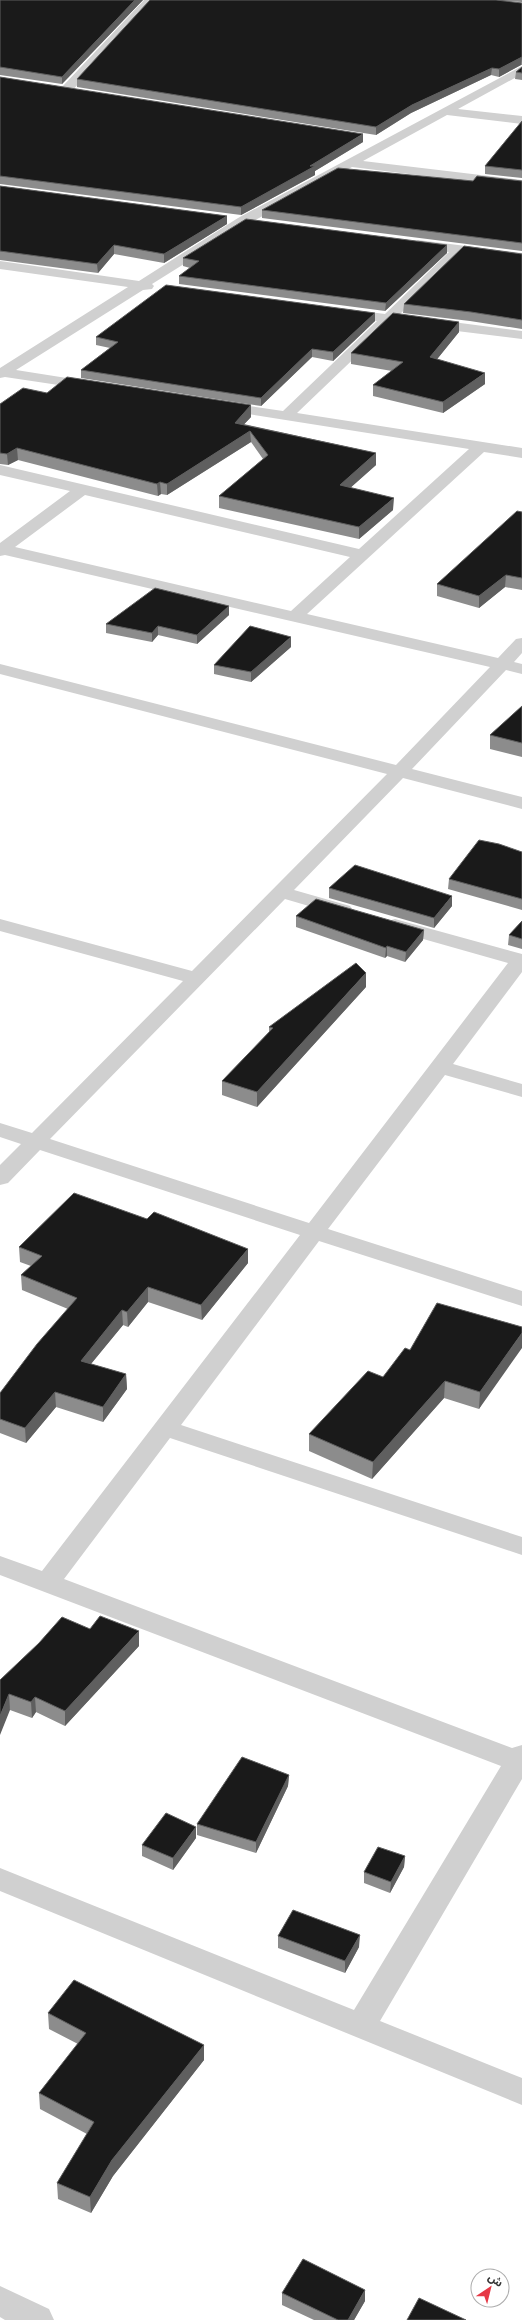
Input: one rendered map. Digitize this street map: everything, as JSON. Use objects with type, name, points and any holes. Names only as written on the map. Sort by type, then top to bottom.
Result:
[{"type":"street","points":[[66,90],[150,0]]},
{"type":"street","points":[[1,373],[243,221],[391,142],[522,69]]},
{"type":"street","points":[[51,88],[81,93]]},
{"type":"street","points":[[446,111],[522,120]]},
{"type":"street","points":[[368,138],[391,142]]},
{"type":"street","points":[[352,163],[522,184]]},
{"type":"street","points":[[220,218],[266,224]]},
{"type":"street","points":[[405,242],[522,257]]},
{"type":"street","points":[[286,416],[460,249]]},
{"type":"street","points":[[0,265],[165,288]]},
{"type":"street","points":[[331,311],[522,335]]},
{"type":"street","points":[[1,373],[105,388]]},
{"type":"street","points":[[207,404],[522,453]]},
{"type":"street","points":[[294,617],[480,447]]},
{"type":"street","points":[[0,470],[362,555]]},
{"type":"street","points":[[1,550],[83,489]]},
{"type":"street","points":[[1,550],[522,669]]},
{"type":"street","points":[[0,1178],[400,772],[522,643]]},
{"type":"street","points":[[0,669],[522,803]]},
{"type":"street","points":[[47,1583],[522,960],[281,892]]},
{"type":"street","points":[[0,925],[196,978]]},
{"type":"street","points":[[440,1067],[522,1091]]},
{"type":"street","points":[[0,1130],[522,1299]]},
{"type":"street","points":[[165,1428],[522,1546]]},
{"type":"street","points":[[0,1565],[520,1758],[360,2027]]},
{"type":"street","points":[[0,1879],[522,2092]]},
{"type":"street","points":[[0,2301],[37,2320]]},
{"type":"building","points":[[0,0],[135,0],[62,77],[0,67]]},
{"type":"building","points":[[150,0],[496,0],[522,3],[522,57],[499,69],[492,68],[412,105],[376,127],[77,79]]},
{"type":"building","points":[[522,67],[522,73],[516,72]]},
{"type":"building","points":[[0,77],[363,134],[310,166],[315,166],[241,207],[0,176]]},
{"type":"building","points":[[522,121],[522,170],[485,166]]},
{"type":"building","points":[[338,168],[473,181],[477,176],[522,181],[522,243],[262,210]]},
{"type":"building","points":[[0,186],[227,216],[164,254],[114,245],[97,264],[0,251]]},
{"type":"building","points":[[246,219],[447,245],[386,303],[179,276],[199,261],[183,258]]},
{"type":"building","points":[[464,246],[522,254],[522,320],[404,304]]},
{"type":"building","points":[[166,285],[375,313],[333,352],[312,349],[261,398],[81,370],[118,342],[96,337]]},
{"type":"building","points":[[393,313],[459,322],[430,357],[485,373],[443,402],[373,385],[403,362],[351,353]]},
{"type":"building","points":[[67,377],[251,405],[235,423],[376,453],[340,485],[394,498],[359,527],[219,496],[268,455],[250,431],[167,484],[160,482],[157,484],[17,448],[7,454],[0,453],[0,404],[23,388],[47,393]]},
{"type":"building","points":[[517,511],[522,512],[522,578],[506,575],[479,596],[437,584]]},
{"type":"building","points":[[155,588],[229,606],[197,635],[158,626],[152,633],[106,624]]},
{"type":"building","points":[[250,626],[291,637],[251,672],[214,665]]},
{"type":"building","points":[[522,706],[522,743],[490,735]]},
{"type":"building","points":[[479,840],[499,844],[522,852],[522,899],[449,879]]},
{"type":"building","points":[[355,865],[452,896],[434,918],[329,888]]},
{"type":"building","points":[[316,899],[424,930],[406,952],[387,946],[386,948],[296,916]]},
{"type":"building","points":[[522,921],[522,939],[509,935]]},
{"type":"building","points":[[356,963],[366,973],[257,1092],[222,1081],[273,1028],[269,1027]]},
{"type":"building","points":[[74,1193],[147,1219],[154,1212],[248,1249],[201,1305],[148,1287],[127,1312],[122,1310],[81,1361],[126,1374],[103,1407],[55,1392],[25,1428],[0,1419],[0,1393],[37,1344],[77,1298],[21,1275],[42,1256],[19,1247]]},
{"type":"building","points":[[437,1303],[522,1327],[522,1333],[480,1392],[445,1381],[373,1462],[309,1434],[368,1371],[383,1377],[405,1348],[410,1350]]},
{"type":"building","points":[[100,1616],[139,1631],[65,1711],[35,1697],[31,1702],[9,1694],[0,1716],[0,1680],[39,1643],[62,1617],[90,1629]]},
{"type":"building","points":[[242,1757],[289,1775],[256,1842],[197,1824]]},
{"type":"building","points":[[166,1813],[196,1827],[173,1858],[142,1845]]},
{"type":"building","points":[[378,1847],[405,1856],[391,1882],[364,1872]]},
{"type":"building","points":[[293,1910],[360,1935],[345,1961],[278,1936]]},
{"type":"building","points":[[74,1980],[204,2045],[112,2160],[90,2197],[57,2183],[94,2122],[39,2093],[86,2033],[48,2013]]},
{"type":"building","points":[[303,2259],[365,2290],[348,2320],[338,2320],[282,2293]]},
{"type":"building","points":[[419,2298],[466,2320],[407,2320]]}]
